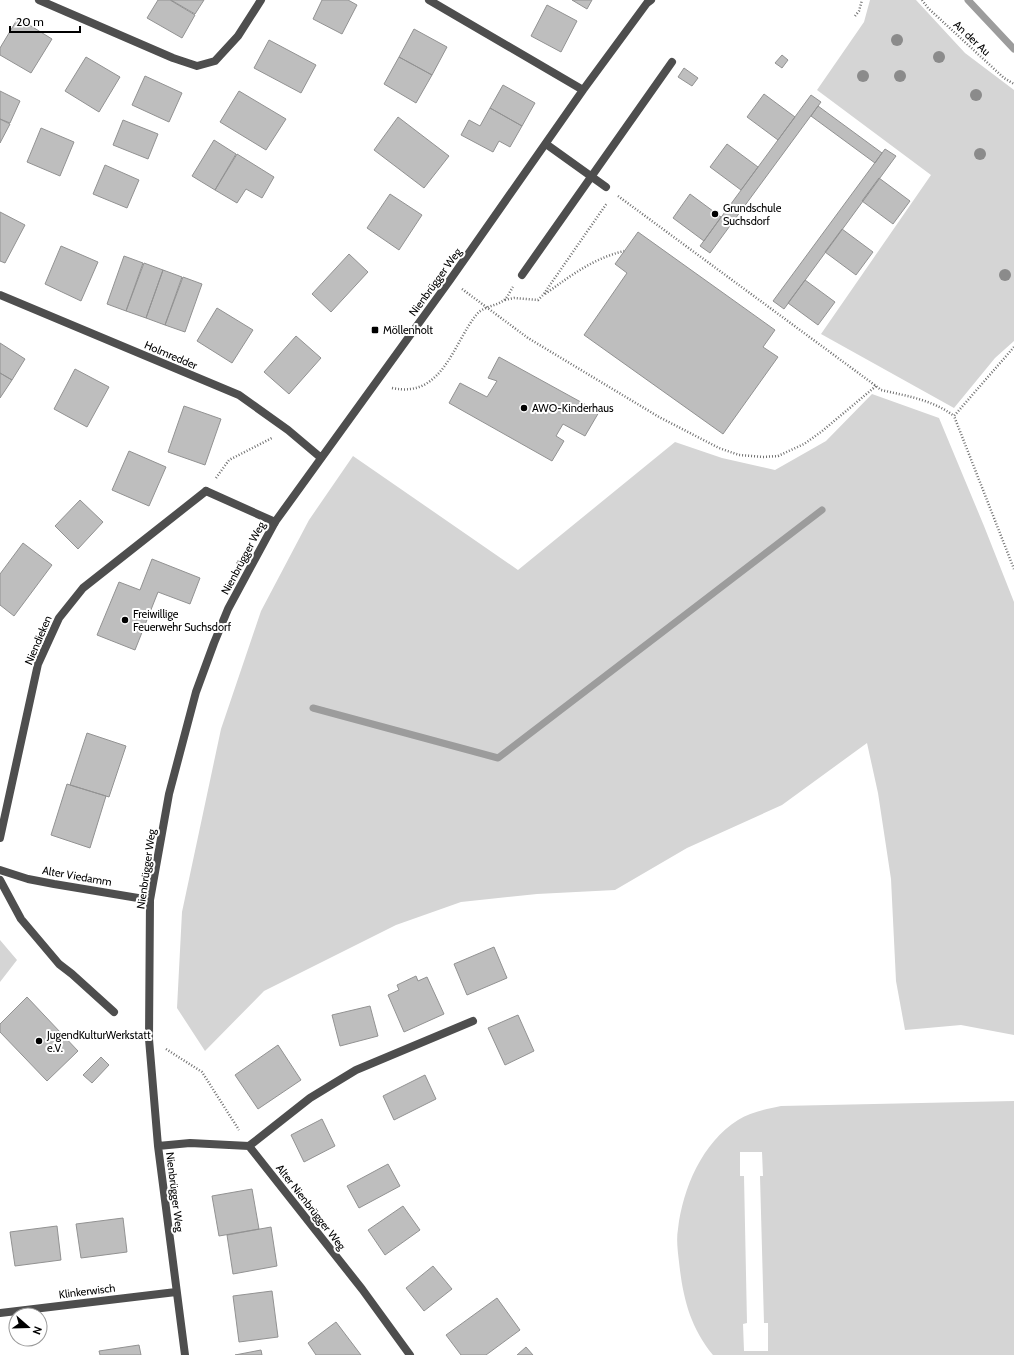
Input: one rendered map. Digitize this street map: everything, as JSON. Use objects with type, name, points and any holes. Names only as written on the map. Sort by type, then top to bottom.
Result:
[{"type":"street","points":[[40,0],[174,58],[197,66],[215,62],[238,36],[261,0]]},
{"type":"street","points":[[429,0],[583,90]]},
{"type":"street","name":"Nienbrügger Weg","points":[[185,1355],[158,1146],[149,1039],[150,900],[169,794],[196,692],[228,609],[275,522],[320,457],[377,382],[450,280],[583,90],[647,3],[651,0]]},
{"type":"street","points":[[522,275],[672,62]]},
{"type":"street","points":[[546,144],[606,187]]},
{"type":"street","name":"Holmredder","points":[[0,295],[239,395],[288,430],[320,457]]},
{"type":"street","points":[[206,491],[275,522]]},
{"type":"street","name":"Niendieken","points":[[0,838],[38,664],[58,618],[83,588],[206,491]]},
{"type":"street","name":"Alter Viedamm","points":[[0,870],[28,879],[150,900]]},
{"type":"street","points":[[0,880],[21,920],[59,964],[114,1012]]},
{"type":"street","points":[[158,1146],[190,1143],[249,1146],[310,1098],[356,1070],[473,1021]]},
{"type":"street","name":"Alter Nienbrügger Weg","points":[[249,1146],[362,1289],[410,1355]]},
{"type":"street","name":"Klinkerwisch","points":[[0,1313],[176,1292]]},
{"type":"path","points":[[855,16],[859,11],[862,0]]},
{"type":"path","name":"An der Au","points":[[922,0],[928,8],[1004,78],[1014,84]]},
{"type":"path","points":[[606,187],[882,390],[929,401],[954,416],[1013,563],[1014,569]]},
{"type":"path","points":[[377,382],[391,388],[406,390],[414,389],[434,379],[447,363],[478,313],[487,307],[504,300],[514,298],[538,300],[614,193]]},
{"type":"path","points":[[543,295],[587,265],[600,258],[624,252]]},
{"type":"path","points":[[504,300],[522,275]]},
{"type":"path","points":[[450,280],[528,338],[659,417],[719,448],[739,455],[763,457],[778,456],[804,444],[821,432],[876,386]]},
{"type":"path","points":[[954,416],[1014,347]]},
{"type":"path","points":[[206,491],[229,460],[288,430]]},
{"type":"path","points":[[149,1039],[202,1072],[249,1146]]},
{"type":"shaded area","points":[[870,0],[916,0],[965,53],[1014,90],[1014,341],[995,358],[954,408],[821,334],[931,175],[817,90],[864,22]]},
{"type":"shaded area","points":[[872,394],[939,418],[1014,602],[1014,1035],[961,1025],[905,1030],[896,981],[891,879],[878,793],[867,743],[782,805],[687,848],[615,890],[537,894],[461,902],[396,925],[264,991],[205,1051],[177,1008],[182,912],[221,729],[261,611],[309,520],[353,456],[518,570],[675,442],[722,458],[775,470],[826,441]]},
{"type":"shaded area","points":[[0,940],[17,960],[0,982]]},
{"type":"shaded area","points":[[1014,1101],[1014,1355],[713,1355],[693,1323],[685,1300],[677,1246],[678,1229],[684,1198],[696,1168],[714,1141],[725,1130],[738,1120],[748,1115],[781,1106]],"holes":[[[740,1152],[762,1152],[763,1176],[760,1176],[764,1323],[768,1323],[768,1351],[744,1351],[743,1324],[747,1323],[744,1176],[740,1176]]]},
{"type":"building","points":[[158,0],[170,0],[195,15],[182,38],[147,18]]},
{"type":"building","points":[[171,0],[204,0],[195,14]]},
{"type":"building","points":[[322,0],[348,0],[357,5],[342,34],[313,19]]},
{"type":"building","points":[[572,0],[592,0],[587,9]]},
{"type":"building","points":[[547,5],[577,21],[561,52],[531,36]]},
{"type":"building","points":[[18,18],[52,39],[31,73],[0,55],[0,48]]},
{"type":"building","points":[[414,29],[447,47],[432,75],[399,57]]},
{"type":"building","points":[[269,40],[316,65],[301,93],[254,68]]},
{"type":"building","points":[[782,55],[788,60],[782,68],[775,63]]},
{"type":"building","points":[[86,57],[120,77],[99,112],[65,91]]},
{"type":"building","points":[[399,57],[432,75],[416,103],[384,84]]},
{"type":"building","points":[[684,68],[698,78],[692,86],[678,77]]},
{"type":"building","points":[[145,76],[182,93],[169,122],[132,105]]},
{"type":"building","points":[[503,85],[535,103],[522,126],[490,108]]},
{"type":"building","points":[[0,91],[20,101],[10,123],[0,119]]},
{"type":"building","points":[[239,91],[286,119],[266,150],[220,122]]},
{"type":"building","points":[[764,94],[795,117],[778,140],[747,117]]},
{"type":"building","points":[[811,95],[821,102],[710,253],[700,246]]},
{"type":"building","points":[[818,106],[882,153],[875,163],[811,116]]},
{"type":"building","points":[[490,108],[522,126],[510,147],[499,141],[493,152],[461,135],[469,120],[480,126]]},
{"type":"building","points":[[398,117],[449,156],[424,188],[374,150]]},
{"type":"building","points":[[0,119],[10,124],[0,143]]},
{"type":"building","points":[[123,120],[158,134],[148,159],[113,145]]},
{"type":"building","points":[[41,128],[74,142],[60,176],[27,162]]},
{"type":"building","points":[[214,140],[236,154],[215,190],[192,176]]},
{"type":"building","points":[[727,144],[758,167],[741,190],[710,167]]},
{"type":"building","points":[[885,149],[896,156],[784,309],[773,301]]},
{"type":"building","points":[[237,154],[274,177],[262,198],[246,189],[237,203],[215,190]]},
{"type":"building","points":[[105,165],[139,180],[127,208],[93,194]]},
{"type":"building","points":[[879,178],[910,201],[893,224],[862,201]]},
{"type":"building","points":[[390,194],[422,215],[399,250],[367,228]]},
{"type":"building","points":[[690,194],[721,217],[704,241],[673,218]]},
{"type":"building","points":[[0,212],[25,225],[5,263],[0,261]]},
{"type":"building","points":[[842,229],[873,252],[856,275],[825,252]]},
{"type":"building","points":[[638,232],[775,330],[763,347],[778,357],[723,434],[584,335],[627,273],[615,264]]},
{"type":"building","points":[[61,246],[98,262],[81,301],[45,284]]},
{"type":"building","points":[[349,254],[368,272],[331,312],[312,294]]},
{"type":"building","points":[[124,256],[143,263],[126,311],[107,304]]},
{"type":"building","points":[[144,263],[163,270],[146,318],[126,311]]},
{"type":"building","points":[[163,270],[182,277],[165,325],[146,318]]},
{"type":"building","points":[[183,277],[202,284],[185,332],[165,325]]},
{"type":"building","points":[[805,280],[835,302],[818,325],[788,303]]},
{"type":"building","points":[[217,308],[253,330],[232,363],[197,341]]},
{"type":"building","points":[[296,336],[321,358],[289,394],[264,372]]},
{"type":"building","points":[[0,343],[25,359],[12,380],[0,373]]},
{"type":"building","name":"AWO-Kinderhaus","points":[[499,357],[599,412],[585,436],[563,424],[556,436],[564,441],[552,461],[449,403],[460,383],[487,397],[497,381],[488,378]]},
{"type":"building","points":[[75,369],[109,387],[87,427],[54,409]]},
{"type":"building","points":[[0,373],[12,380],[0,398]]},
{"type":"building","points":[[184,406],[221,419],[205,465],[168,452]]},
{"type":"building","points":[[129,451],[166,467],[149,506],[112,490]]},
{"type":"building","points":[[80,500],[103,522],[78,549],[55,526]]},
{"type":"building","points":[[23,543],[52,565],[14,616],[0,605],[0,574]]},
{"type":"building","name":"Freiwillige Feuerwehr Suchsdorf","points":[[152,559],[200,578],[190,604],[158,592],[135,650],[97,635],[119,582],[140,590]]},
{"type":"building","points":[[87,733],[126,746],[109,797],[70,785]]},
{"type":"building","points":[[67,784],[106,796],[90,848],[51,835]]},
{"type":"building","points":[[494,947],[507,978],[467,995],[454,964]]},
{"type":"building","points":[[416,976],[418,981],[427,977],[444,1014],[404,1032],[388,995],[399,990],[397,985]]},
{"type":"building","name":"JugendKulturWerkstatt e.V.","points":[[27,997],[78,1051],[47,1081],[0,1032],[0,1024]]},
{"type":"building","points":[[370,1006],[378,1036],[340,1046],[332,1015]]},
{"type":"building","points":[[518,1015],[534,1051],[505,1065],[488,1028]]},
{"type":"building","points":[[278,1045],[301,1080],[258,1109],[235,1075]]},
{"type":"building","points":[[101,1057],[109,1065],[92,1083],[83,1075]]},
{"type":"building","points":[[425,1075],[436,1099],[394,1120],[383,1096]]},
{"type":"building","points":[[322,1119],[335,1146],[304,1162],[291,1135]]},
{"type":"building","points":[[388,1164],[400,1186],[359,1208],[347,1186]]},
{"type":"building","points":[[252,1189],[259,1229],[219,1236],[212,1196]]},
{"type":"building","points":[[403,1206],[420,1230],[385,1255],[368,1230]]},
{"type":"building","points":[[123,1218],[127,1252],[81,1258],[76,1224]]},
{"type":"building","points":[[57,1226],[61,1260],[15,1266],[10,1232]]},
{"type":"building","points":[[271,1227],[277,1266],[233,1274],[227,1235]]},
{"type":"building","points":[[433,1266],[452,1289],[424,1311],[406,1288]]},
{"type":"building","points":[[272,1291],[278,1337],[239,1342],[233,1296]]},
{"type":"building","points":[[497,1298],[520,1330],[486,1355],[461,1355],[446,1335]]},
{"type":"building","points":[[336,1322],[361,1355],[316,1355],[308,1343]]},
{"type":"building","points":[[139,1345],[141,1355],[100,1355],[99,1351]]},
{"type":"building","points":[[526,1347],[533,1355],[517,1355]]},
{"type":"building","points":[[261,1350],[262,1355],[235,1355]]},
{"type":"waterway","points":[[968,0],[1014,49]]},
{"type":"waterway","points":[[313,708],[498,758],[822,510]]},
{"type":"place","name":"Grundschule Suchsdorf","points":[[715,214]]},
{"type":"place","name":"Möllenholt","points":[[375,330]]},
{"type":"place","name":"AWO-Kinderhaus","points":[[524,408]]},
{"type":"place","name":"Freiwillige Feuerwehr Suchsdorf","points":[[125,620]]},
{"type":"place","name":"JugendKulturWerkstatt e.V.","points":[[39,1041]]}]
